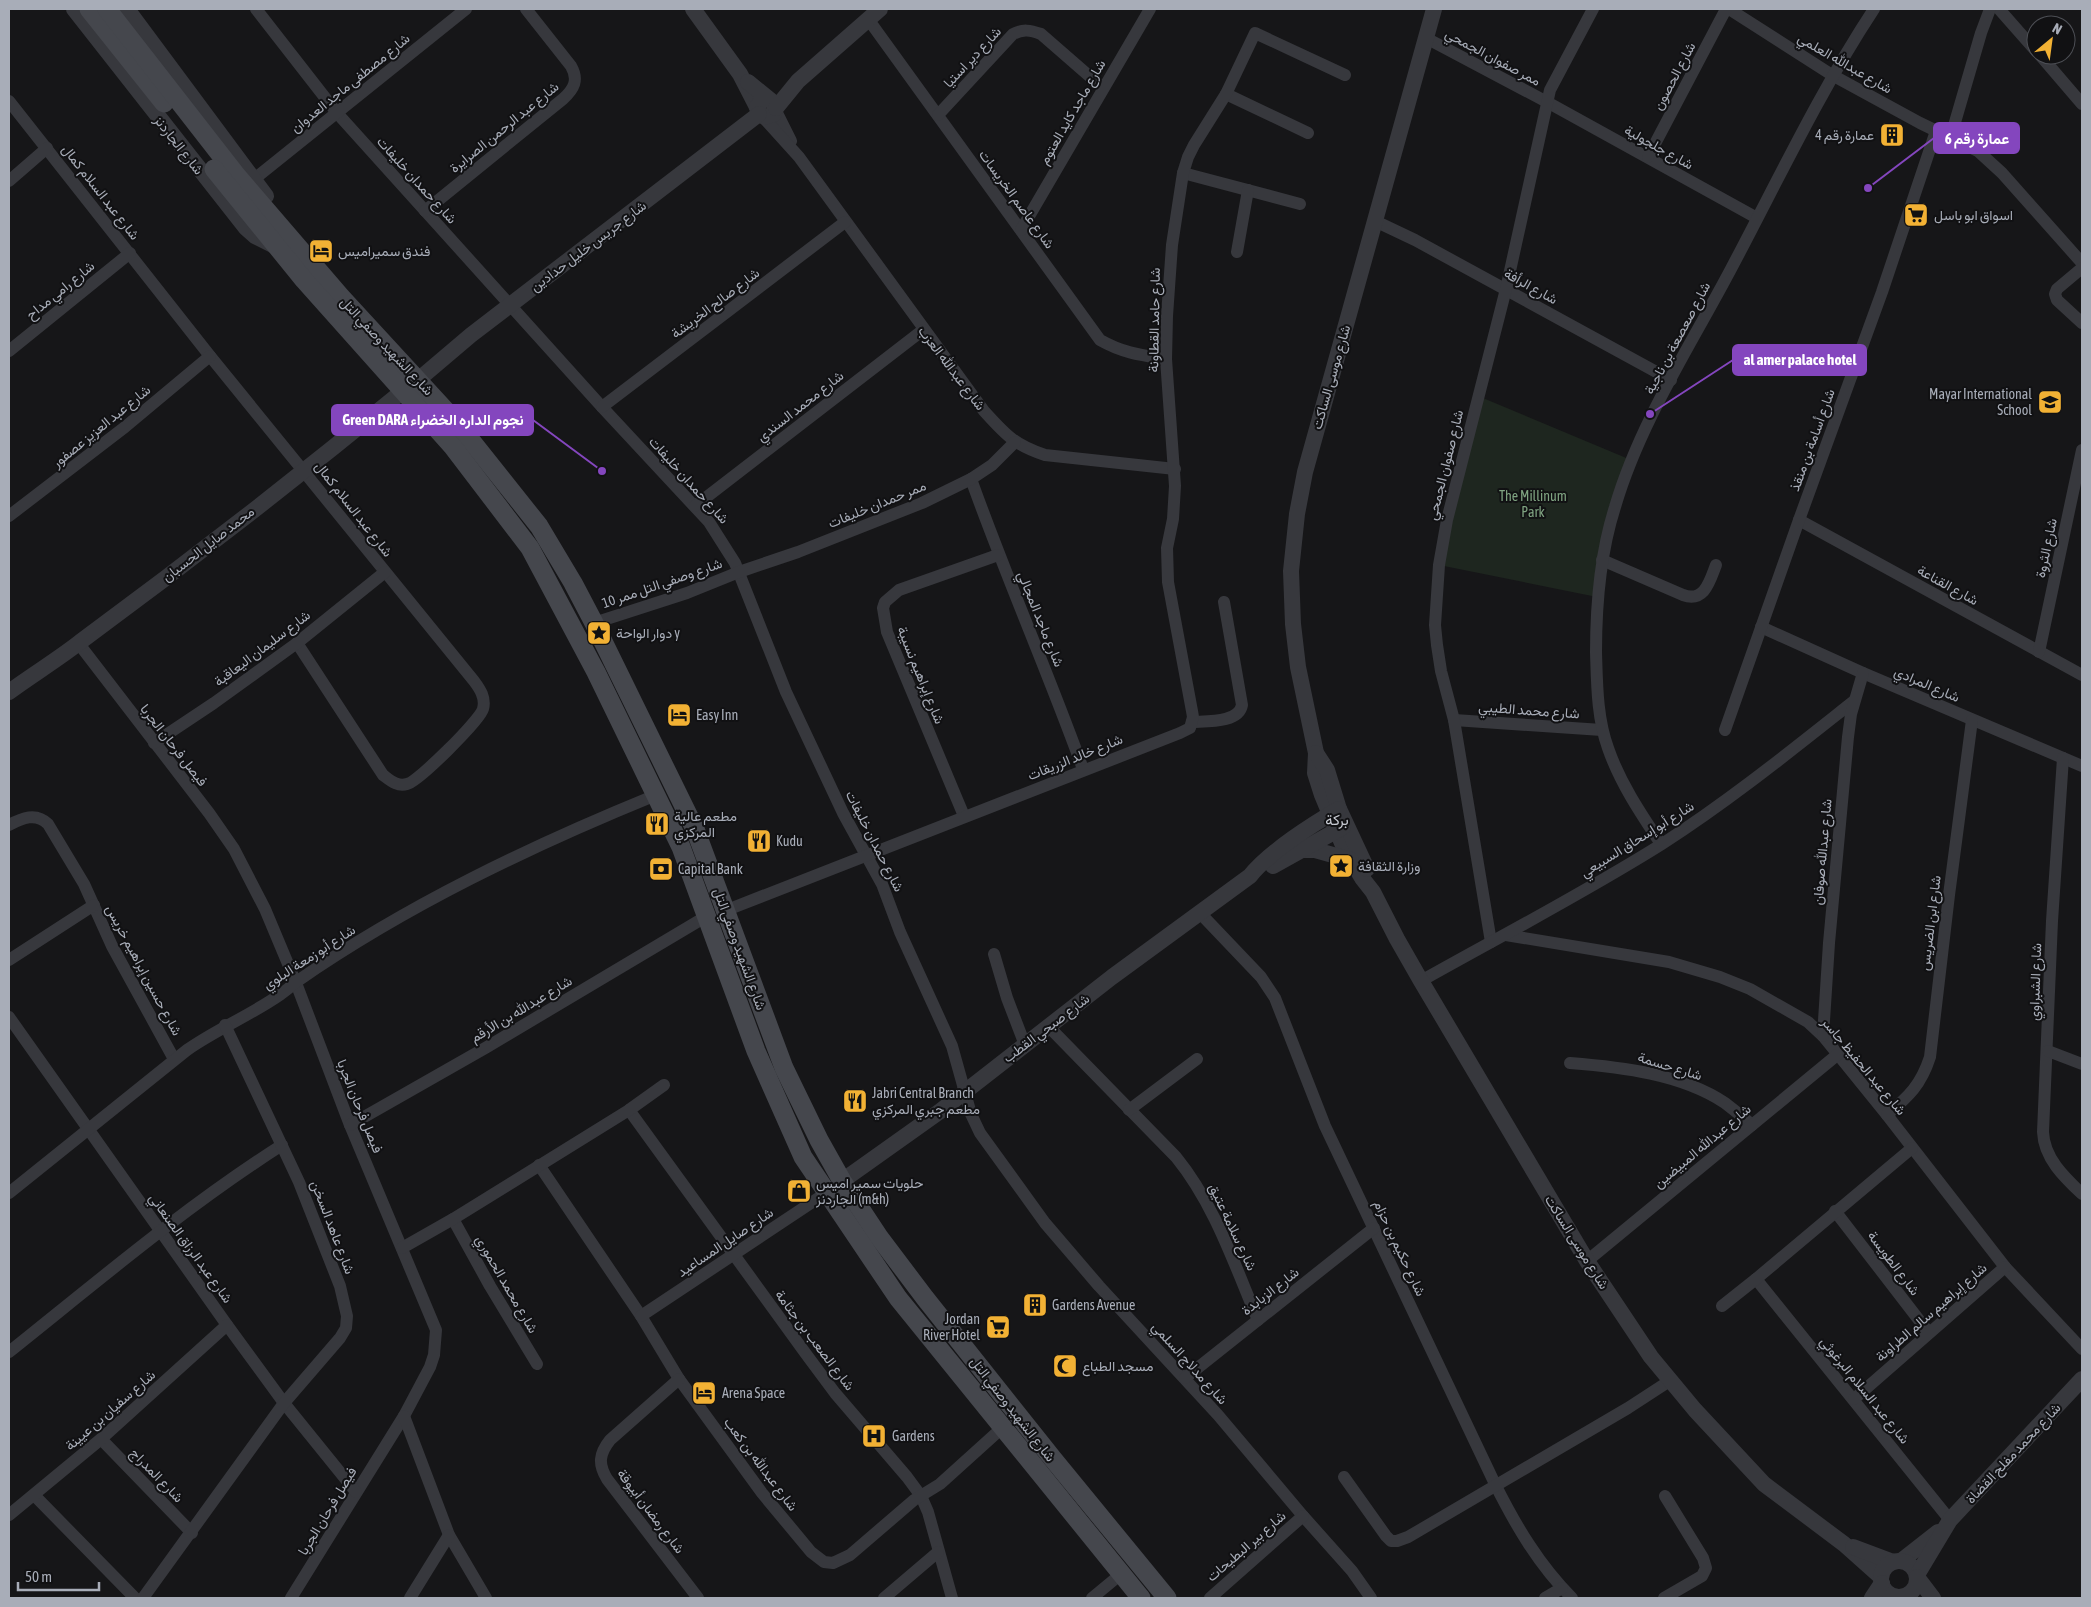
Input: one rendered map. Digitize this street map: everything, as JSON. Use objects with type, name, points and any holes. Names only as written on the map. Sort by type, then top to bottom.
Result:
[{"type":"main road","points":[[89,9],[286,246]]},
{"type":"main road","points":[[107,9],[237,176],[268,224]]},
{"type":"main road","name":"شارع الشهيد وصفي التل","points":[[286,246],[331,312],[411,385],[457,423],[531,514],[555,551],[594,623],[695,829],[727,910],[774,1044],[802,1107],[842,1181],[879,1237],[930,1305],[1167,1598]]},
{"type":"main road","name":"شارع الشهيد وصفي التل","points":[[411,385],[453,447],[530,548],[572,624],[681,847],[743,1018],[802,1157],[898,1298],[1141,1598]]},
{"type":"main road","points":[[743,1018],[761,1010]]},
{"type":"main road","points":[[756,1051],[774,1044]]},
{"type":"street","name":"شارع الجاردنز","points":[[74,9],[246,228],[254,236],[286,246]]},
{"type":"street","points":[[127,9],[284,221],[286,246]]},
{"type":"street","name":"شارع حمدان خليفات","points":[[256,9],[337,114],[602,407],[695,506],[719,536],[739,572],[786,692],[843,813],[882,884],[900,932],[952,1046],[965,1092]]},
{"type":"street","name":"شارع مصطفى ماجد العدوان","points":[[253,180],[466,9]]},
{"type":"street","name":"شارع عبد الرحمن الصرايرة","points":[[425,211],[563,99],[576,84],[576,74],[571,66],[526,9]]},
{"type":"street","name":"شارع عبدالله العزب","points":[[693,9],[767,108],[799,157],[923,330],[984,411],[1015,442],[1029,450],[1044,454],[1175,469]]},
{"type":"street","name":"شارع ماجد كايد العتوم","points":[[1021,230],[1150,9]]},
{"type":"street","name":"شارع موسى الساكت","points":[[1434,9],[1305,472],[1293,540],[1291,571],[1293,624],[1298,667],[1316,753],[1327,770],[1334,812],[1351,860],[1373,892],[1397,940],[1587,1261],[1651,1357],[1695,1410],[1764,1484],[1844,1544],[1881,1580]]},
{"type":"street","name":"شارع صفوان الجمحي","points":[[1491,942],[1454,720],[1443,679],[1437,645],[1435,625],[1439,565],[1447,520],[1506,289],[1547,102],[1556,77],[1593,9]]},
{"type":"street","name":"شارع عبدالله العلمي","points":[[1728,9],[1832,75],[1936,131],[1951,136],[1978,151],[1992,163],[2082,263]]},
{"type":"street","name":"شارع الحصون","points":[[1648,158],[1728,9]]},
{"type":"street","name":"شارع صعصعة بن ناجية","points":[[1661,844],[1620,778],[1602,730],[1597,677],[1596,627],[1602,560],[1614,508],[1628,469],[1671,380],[1832,75],[1874,9]]},
{"type":"street","points":[[1951,136],[1980,33],[1990,9]]},
{"type":"street","points":[[2000,9],[2026,39]]},
{"type":"street","name":"شارع جريس خليل حدادين","points":[[411,385],[471,336],[767,108],[874,14]]},
{"type":"street","name":"شارع عاصم الخريسات","points":[[874,14],[938,115],[1100,340],[1130,354],[1166,359]]},
{"type":"street","name":"شارع دير استيا","points":[[938,115],[1013,34],[1021,30],[1031,30],[1041,34],[1103,88]]},
{"type":"street","name":"شارع حامد القطاونة","points":[[1175,469],[1166,359],[1167,316],[1172,245],[1183,173],[1194,145],[1226,94],[1255,33],[1345,75]]},
{"type":"street","name":"ممر صفوان الجمحي","points":[[1426,38],[1547,102]]},
{"type":"street","points":[[2049,65],[2082,104]]},
{"type":"street","points":[[1226,94],[1308,133]]},
{"type":"street","name":"شارع عبد السلام كمال","points":[[9,101],[210,356],[474,681],[484,701],[482,712],[414,781],[401,785],[394,783],[383,775],[297,643]]},
{"type":"street","name":"شارع جلجولية","points":[[1547,102],[1757,218]]},
{"type":"street","name":"شارع أسامة بن منقذ","points":[[1725,730],[1882,292],[1936,131]]},
{"type":"street","points":[[9,181],[47,148]]},
{"type":"street","points":[[1183,173],[1300,204]]},
{"type":"street","points":[[1237,252],[1248,190]]},
{"type":"street","name":"شارع الرأفة","points":[[1375,221],[1506,289],[1671,380]]},
{"type":"street","name":"شارع صالح الخريشة","points":[[602,407],[845,222]]},
{"type":"street","name":"شارع رامي مداح","points":[[9,351],[130,253]]},
{"type":"street","points":[[2082,268],[2057,289],[2055,294],[2057,300],[2082,323]]},
{"type":"street","name":"شارع محمد السندي","points":[[695,506],[923,330]]},
{"type":"street","name":"شارع عبد العزيز عصفور","points":[[9,516],[124,427],[210,356]]},
{"type":"street","name":"محمد صايل الحسبان","points":[[9,692],[79,644],[305,471],[411,385]]},
{"type":"street","name":"ممر حمدان خليفات","points":[[739,572],[798,552],[922,503],[971,479],[992,465],[1015,442]]},
{"type":"street","name":"شارع الثروة","points":[[2039,652],[2082,450]]},
{"type":"street","points":[[1175,469],[1175,502],[1167,548],[1168,582],[1192,711],[1192,722],[1230,718],[1241,711],[1242,705],[1224,602]]},
{"type":"street","name":"شارع ماجد المجالي","points":[[971,479],[998,555],[1061,707],[1084,770]]},
{"type":"street","name":"شارع القناعة","points":[[1799,520],[2082,675]]},
{"type":"street","name":"شارع إبراهيم نسيبة","points":[[964,816],[887,632],[883,608],[885,602],[899,590],[998,555]]},
{"type":"street","points":[[1602,560],[1683,595],[1692,597],[1700,595],[1706,590],[1716,565]]},
{"type":"street","name":"شارع سليمان اليعاقبة","points":[[154,743],[214,703],[297,643],[385,572]]},
{"type":"street","name":"شارع وصفي التل ممر 10","points":[[594,623],[687,593],[739,572]]},
{"type":"street","name":"شارع المرادي","points":[[1761,627],[1863,673],[2082,766]]},
{"type":"street","name":"فيصل فرحان الجربا","points":[[79,644],[209,812],[234,848],[264,909],[296,983],[350,1125],[432,1318],[436,1336],[434,1355],[430,1367],[404,1416],[291,1598]]},
{"type":"street","name":"شارع عبدالله صوفان","points":[[1823,1036],[1829,943],[1845,769],[1854,701],[1863,673]]},
{"type":"street","name":"شارع أبو إسحاق السبيعي","points":[[1421,981],[1506,935],[1661,844],[1703,816],[1854,701]]},
{"type":"street","name":"شارع محمد الطيبي","points":[[1454,720],[1602,730]]},
{"type":"street","name":"شارع ابن الضريس","points":[[1887,1115],[1901,1103],[1924,1076],[1930,1056],[1972,720]]},
{"type":"street","name":"شارع خالد الزريقات","points":[[727,910],[964,816],[1184,732],[1190,728],[1192,722]]},
{"type":"street","name":"شارع الشبراوي","points":[[2063,758],[2052,921],[2043,1139],[2053,1162],[2082,1194]]},
{"type":"street","name":"شارع أبو زمعة البلوي","points":[[9,1193],[174,1059],[226,1025],[281,994],[382,929],[471,880],[562,835],[656,795]]},
{"type":"street","name":"شارع صبحي القطب","points":[[842,1181],[888,1150],[1133,961],[1200,914],[1250,876],[1258,866],[1274,853],[1334,812]]},
{"type":"street","points":[[9,825],[23,818],[39,818],[48,824],[94,904]]},
{"type":"street","name":"شارع موسى الساكت","points":[[1341,828],[1371,876],[1373,892]]},
{"type":"street","name":"شارع صبحي القطب","points":[[1250,876],[1261,872],[1341,828]]},
{"type":"street","points":[[1300,850],[1315,850],[1351,860]]},
{"type":"street","name":"شارع حسين إبراهيم خريس","points":[[9,960],[94,904],[112,946],[174,1059]]},
{"type":"street","name":"شارع حكيم بن حزام","points":[[1200,914],[1261,977],[1275,998],[1326,1126],[1495,1484],[1514,1522],[1533,1552],[1572,1598]]},
{"type":"street","name":"شارع عبدالله بن الأرقم","points":[[350,1125],[487,1047],[707,916]]},
{"type":"street","name":"شارع عبد الحفيظ جاسر","points":[[1506,935],[1669,962],[1720,977],[1750,989],[1808,1022],[1823,1036],[1887,1115],[2005,1266],[2082,1349]]},
{"type":"street","points":[[994,954],[1007,998],[1025,1045]]},
{"type":"street","name":"شارع عاهد السخن","points":[[143,1598],[284,1402],[340,1338],[346,1328],[347,1316],[340,1286],[300,1182],[226,1025]]},
{"type":"street","name":"شارع عبد الرزاق الصنعاني","points":[[11,1026],[88,1129],[284,1402],[356,1492]]},
{"type":"street","name":"شارع سلامة عتيق","points":[[1049,1027],[1176,1157],[1192,1177],[1204,1197],[1258,1320]]},
{"type":"street","points":[[2048,1051],[2082,1064]]},
{"type":"street","name":"شارع عبدالله المبيضين","points":[[1587,1261],[1837,1055]]},
{"type":"street","points":[[1129,1110],[1196,1059]]},
{"type":"street","name":"شارع حسمة","points":[[1570,1063],[1613,1066],[1676,1082],[1706,1093],[1724,1103],[1752,1125]]},
{"type":"street","points":[[402,1248],[453,1219],[629,1110],[664,1085]]},
{"type":"street","name":"شارع مدلاج السلمي","points":[[965,1092],[971,1114],[980,1133],[1045,1223],[1099,1286],[1185,1378],[1352,1571],[1371,1598]]},
{"type":"street","name":"شارع الصعب بن جثامة","points":[[629,1110],[818,1370],[921,1496],[928,1512],[952,1598]]},
{"type":"street","points":[[9,1352],[160,1231],[234,1176],[282,1145]]},
{"type":"street","points":[[1722,1306],[1912,1148]]},
{"type":"street","name":"شارع عبدالله بن كعب","points":[[539,1165],[641,1316],[679,1379],[798,1539],[824,1562],[839,1562],[850,1555],[921,1496],[940,1484],[1002,1428]]},
{"type":"street","name":"شارع صايل المساعيد","points":[[641,1316],[826,1193]]},
{"type":"street","name":"شارع الطويسة","points":[[1835,1211],[1929,1333]]},
{"type":"street","name":"شارع محمد الحموري","points":[[453,1219],[490,1286],[537,1364]]},
{"type":"street","name":"شارع الزبابدة","points":[[1185,1378],[1374,1228]]},
{"type":"street","name":"شارع إبراهيم سالم الطراونة","points":[[1854,1399],[2005,1266]]},
{"type":"street","name":"شارع عبد السلام البرغوثي","points":[[1756,1279],[1854,1399],[1947,1524]]},
{"type":"street","name":"شارع سفيان بن عيينة","points":[[9,1515],[101,1439],[227,1325]]},
{"type":"street","name":"شارع رمضان أبيوقة","points":[[679,1379],[610,1440],[603,1449],[600,1458],[601,1468],[607,1479],[698,1598]]},
{"type":"street","name":"شارع محمد مفلح القضاة","points":[[1897,1562],[1947,1524],[2082,1379]]},
{"type":"street","points":[[1344,1476],[1391,1541],[1397,1541],[1408,1537],[1495,1484],[1628,1408],[1671,1380]]},
{"type":"street","points":[[404,1416],[449,1535],[486,1598]]},
{"type":"street","name":"شارع المدراج","points":[[101,1439],[192,1532]]},
{"type":"street","points":[[34,1495],[135,1598]]},
{"type":"street","points":[[1664,1598],[1702,1576],[1706,1568],[1703,1558],[1666,1496]]},
{"type":"street","name":"شارع بير البطيحات","points":[[1210,1598],[1303,1516]]},
{"type":"street","name":"شارع محمد مفلح القضاة","points":[[1917,1576],[1947,1524]]},
{"type":"street","points":[[410,1598],[449,1535]]},
{"type":"street","name":"شارع موسى الساكت","points":[[1844,1544],[1897,1562]]},
{"type":"street","points":[[884,1598],[938,1552]]},
{"type":"street","points":[[1872,1598],[1885,1568],[1897,1562],[1912,1566],[1932,1598]]},
{"type":"street","points":[[1092,1598],[1121,1574]]},
{"type":"street","points":[[1881,1580],[1886,1591],[1901,1597],[1914,1590],[1917,1576]]},
{"type":"street","points":[[1545,1598],[1562,1588]]},
{"type":"green space","name":"The Millinum Park","points":[[1478,396],[1631,460],[1597,597],[1439,565]]},
{"type":"place","name":"عمارة رقم 4","points":[[1892,135]]},
{"type":"place","name":"عمارة رقم 6","points":[[1868,188]]},
{"type":"place","name":"اسواق ابو باسل","points":[[1916,215]]},
{"type":"place","name":"فندق سميراميس","points":[[321,251]]},
{"type":"place","name":"Mayar International School","points":[[2050,402]]},
{"type":"place","name":"al amer palace hotel","points":[[1650,414]]},
{"type":"place","name":"Green DARA نجوم الداره الخضراء","points":[[602,471]]},
{"type":"place","name":"دوار الواحة y","points":[[599,633]]},
{"type":"place","name":"Easy Inn","points":[[679,715]]},
{"type":"place","name":"مطعم عالية المركزي","points":[[657,824]]},
{"type":"place","name":"Kudu","points":[[759,841]]},
{"type":"place","name":"وزارة الثقافة","points":[[1341,866]]},
{"type":"place","name":"Capital Bank","points":[[661,869]]},
{"type":"place","name":"Jabri Central Branch مطعم جبري المركزي","points":[[855,1101]]},
{"type":"place","name":"حلويات سمير اميس الجاردنز (m&h)","points":[[799,1191]]},
{"type":"place","name":"Gardens Avenue","points":[[1035,1305]]},
{"type":"place","name":"Jordan River Hotel","points":[[998,1327]]},
{"type":"place","name":"مسجد الطباع","points":[[1065,1366]]},
{"type":"place","name":"Arena Space","points":[[704,1393]]},
{"type":"place","name":"Gardens","points":[[874,1436]]},
{"type":"district","name":"بركة","points":[[1337,820]]}]
